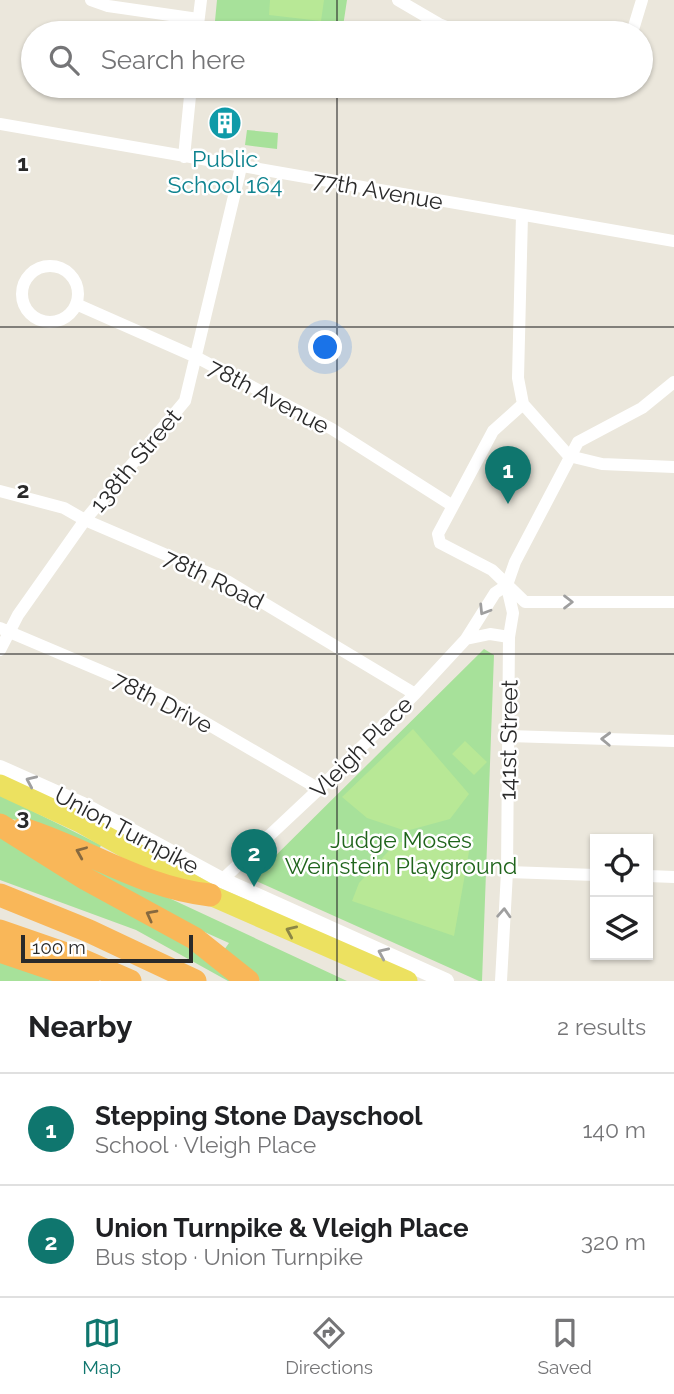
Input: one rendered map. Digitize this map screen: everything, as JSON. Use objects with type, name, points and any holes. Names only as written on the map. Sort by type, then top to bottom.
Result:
[{"type":"highway","points":[[0,824],[52,839],[160,885],[216,888]]},
{"type":"highway","points":[[0,824],[50,857],[194,939],[248,981]]},
{"type":"highway","points":[[0,895],[89,931],[195,981]]},
{"type":"highway","points":[[0,906],[89,931]]},
{"type":"highway","points":[[0,931],[75,957],[130,981]]},
{"type":"highway","points":[[0,951],[88,981]]},
{"type":"main road","name":"Union Turnpike","points":[[0,785],[407,981]]},
{"type":"main road","points":[[376,968],[395,981]]},
{"type":"street","points":[[91,0],[108,6],[198,19],[201,0]]},
{"type":"street","points":[[398,0],[434,21]]},
{"type":"street","points":[[636,21],[642,0]]},
{"type":"street","points":[[184,157],[190,98]]},
{"type":"street","name":"77th Avenue","points":[[0,124],[674,241]]},
{"type":"street","name":"138th Street","points":[[0,650],[5,630],[85,520],[185,401],[241,167]]},
{"type":"street","points":[[523,215],[517,378],[523,404],[569,456],[602,464],[674,467]]},
{"type":"street","points":[[52,265],[58,267],[67,271],[76,282],[76,304],[61,320],[41,321],[26,310],[21,294],[23,284],[37,269],[52,265]]},
{"type":"street","name":"78th Avenue","points":[[76,304],[196,357],[332,429],[453,506]]},
{"type":"street","name":"Vleigh Place","points":[[216,888],[415,694],[466,639],[495,593],[507,585],[515,562],[578,442],[642,408],[674,382]]},
{"type":"street","points":[[523,404],[493,431],[453,506],[438,539],[440,543],[492,570],[525,602],[674,602]]},
{"type":"street","name":"78th Road","points":[[0,491],[64,508],[85,520],[227,582],[415,694]]},
{"type":"street","name":"141st Street","points":[[501,981],[506,872],[509,637],[513,613],[507,585]]},
{"type":"street","name":"78th Drive","points":[[5,630],[158,695],[319,789]]},
{"type":"street","points":[[466,639],[490,634],[509,637]]},
{"type":"street","points":[[508,736],[674,741]]},
{"type":"street","name":"Union Turnpike","points":[[0,768],[83,805],[216,888],[446,981]]},
{"type":"street","points":[[506,872],[590,875]]},
{"type":"street","points":[[653,876],[674,877]]},
{"type":"green space","points":[[217,0],[347,0],[344,21],[215,21]]},
{"type":"green space","points":[[270,0],[324,0],[321,21],[269,15]]},
{"type":"green space","points":[[247,130],[278,133],[277,149],[245,145]]},
{"type":"green space","name":"Judge Moses Weinstein Playground","points":[[484,649],[494,655],[482,981],[479,981],[252,879]]},
{"type":"green space","points":[[413,729],[469,794],[450,819],[406,831],[367,818],[342,797]]},
{"type":"green space","points":[[465,741],[487,762],[474,775],[452,754]]},
{"type":"green space","points":[[0,795],[101,845],[98,853],[22,821],[0,817]]},
{"type":"green space","points":[[0,831],[141,885],[347,981],[260,981],[224,950],[229,943],[180,921],[173,932],[238,981],[228,981],[136,930],[0,880]]},
{"type":"green space","points":[[429,837],[470,846],[454,936],[352,901],[359,883],[396,843]]},
{"type":"green space","points":[[0,961],[58,981],[0,981]]},
{"type":"place","name":"Public School 164","points":[[225,123]]},
{"type":"place","name":"Stepping Stone Dayschool","points":[[508,504]]},
{"type":"place","name":"Union Turnpike & Vleigh Place","points":[[254,887]]}]
